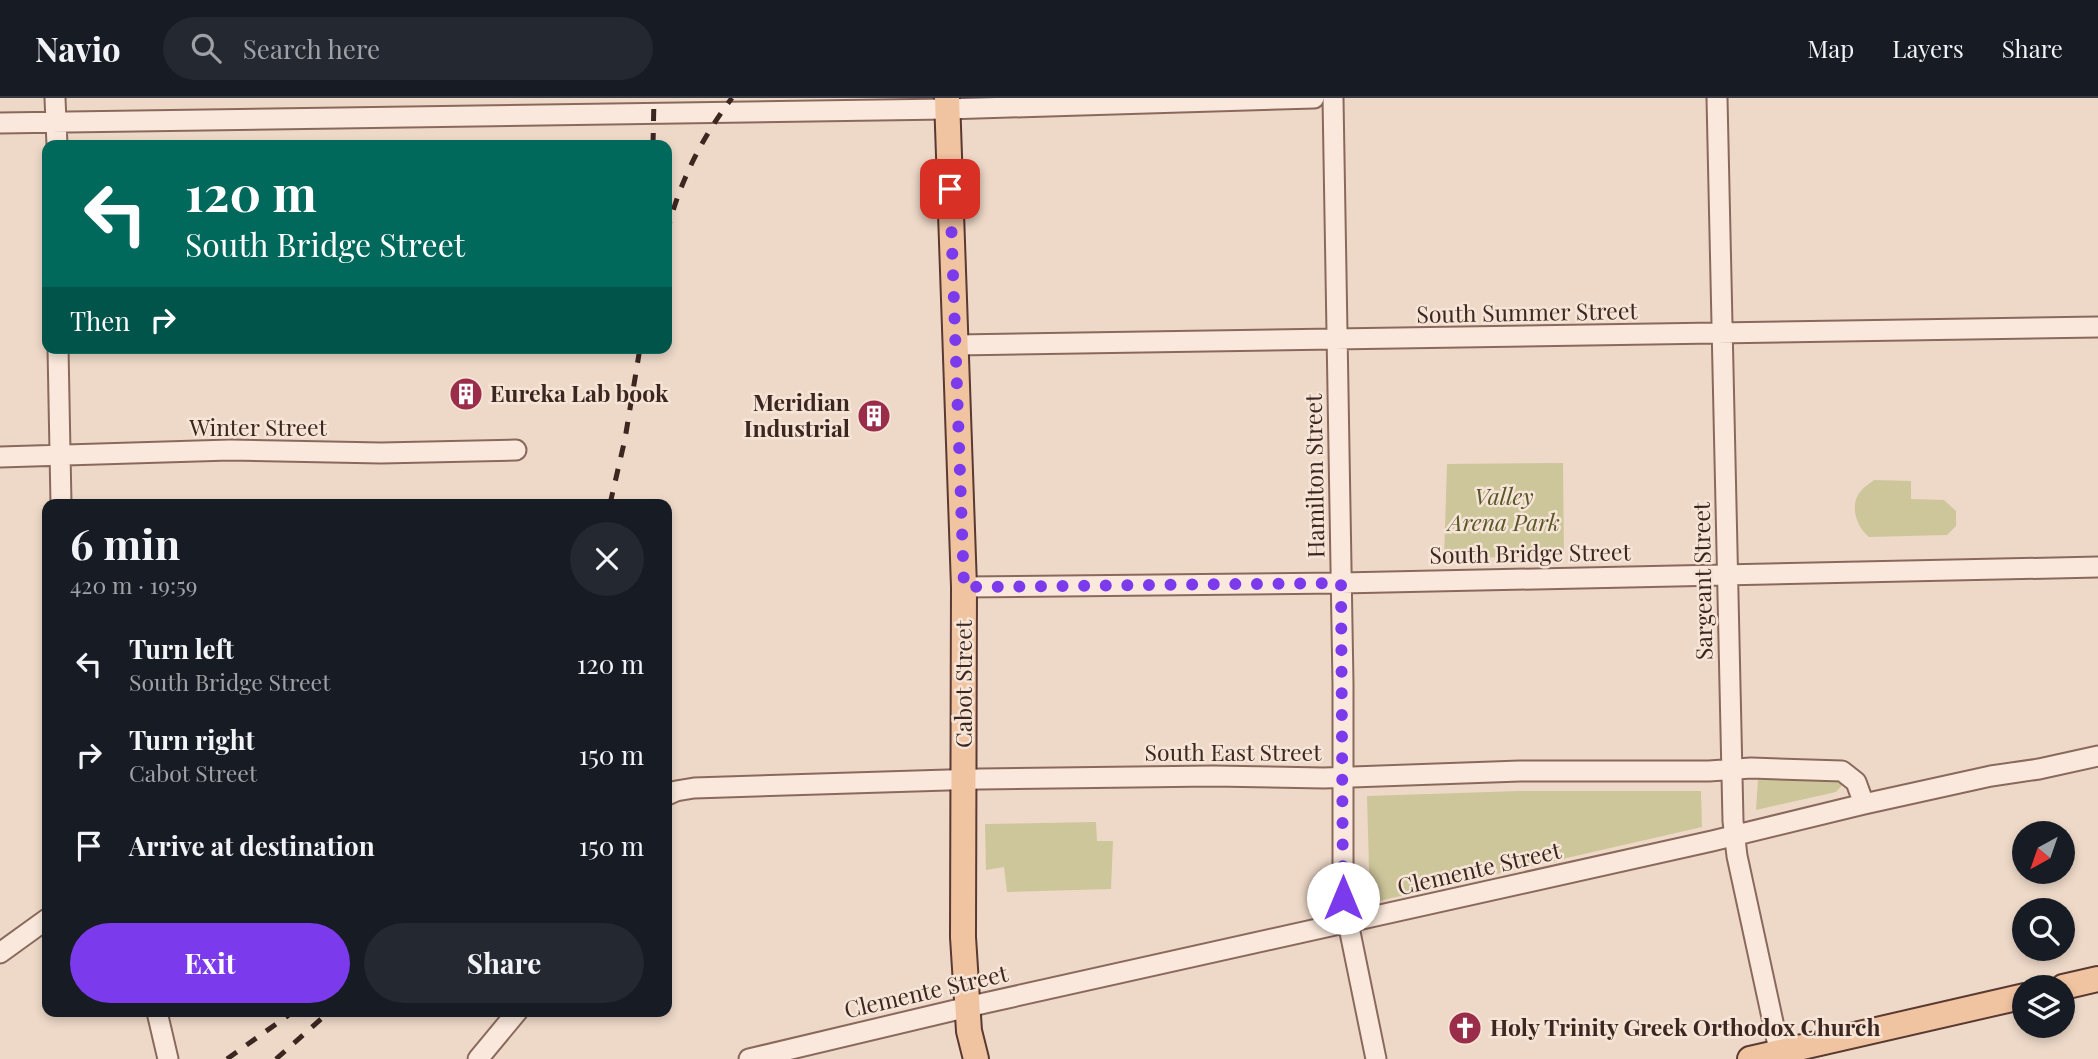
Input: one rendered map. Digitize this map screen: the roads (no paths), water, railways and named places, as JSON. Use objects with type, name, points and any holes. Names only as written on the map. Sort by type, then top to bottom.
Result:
[{"type":"main road","name":"Cabot Street","points":[[946,104],[964,587],[962,895],[967,1007],[976,1059]]},
{"type":"main road","points":[[2075,984],[2098,979]]},
{"type":"main road","points":[[1750,1059],[1781,1056],[2012,999]]},
{"type":"street","points":[[0,123],[56,108],[946,104],[1314,98]]},
{"type":"street","name":"Hamilton Street","points":[[1333,98],[1343,898],[1376,1059]]},
{"type":"street","name":"Sargeant Street","points":[[1717,98],[1735,836],[1737,856],[1781,1056]]},
{"type":"street","points":[[56,108],[57,140]]},
{"type":"street","name":"South Summer Street","points":[[957,345],[2098,327]]},
{"type":"street","points":[[58,354],[61,499]]},
{"type":"street","name":"Winter Street","points":[[0,457],[230,450],[381,453],[516,450]]},
{"type":"street","name":"South Bridge Street","points":[[964,587],[1341,583],[2098,567]]},
{"type":"street","name":"Clemente Street","points":[[748,1059],[967,1007],[1735,836],[1864,804],[2098,756]]},
{"type":"street","name":"South East Street","points":[[672,793],[694,788],[964,780],[1199,776],[1343,777],[1520,771],[1732,769],[1842,771],[1856,782],[1864,804]]},
{"type":"street","points":[[0,953],[42,923]]},
{"type":"street","points":[[158,1017],[168,1059]]},
{"type":"street","points":[[478,1059],[513,1017]]},
{"type":"railway","points":[[653,140],[654,98]]},
{"type":"railway","points":[[672,215],[692,162],[732,98]]},
{"type":"railway","points":[[611,499],[625,439],[639,354]]},
{"type":"railway","points":[[227,1059],[286,1017]]},
{"type":"railway","points":[[276,1059],[323,1017]]},
{"type":"place","name":"Eureka Lab book","points":[[466,394]]},
{"type":"place","name":"Meridian Industrial","points":[[874,416]]},
{"type":"place","name":"Holy Trinity Greek Orthodox Church","points":[[1465,1028]]},
{"type":"park label","name":"Valley Arena Park","points":[[1504,510]]}]
